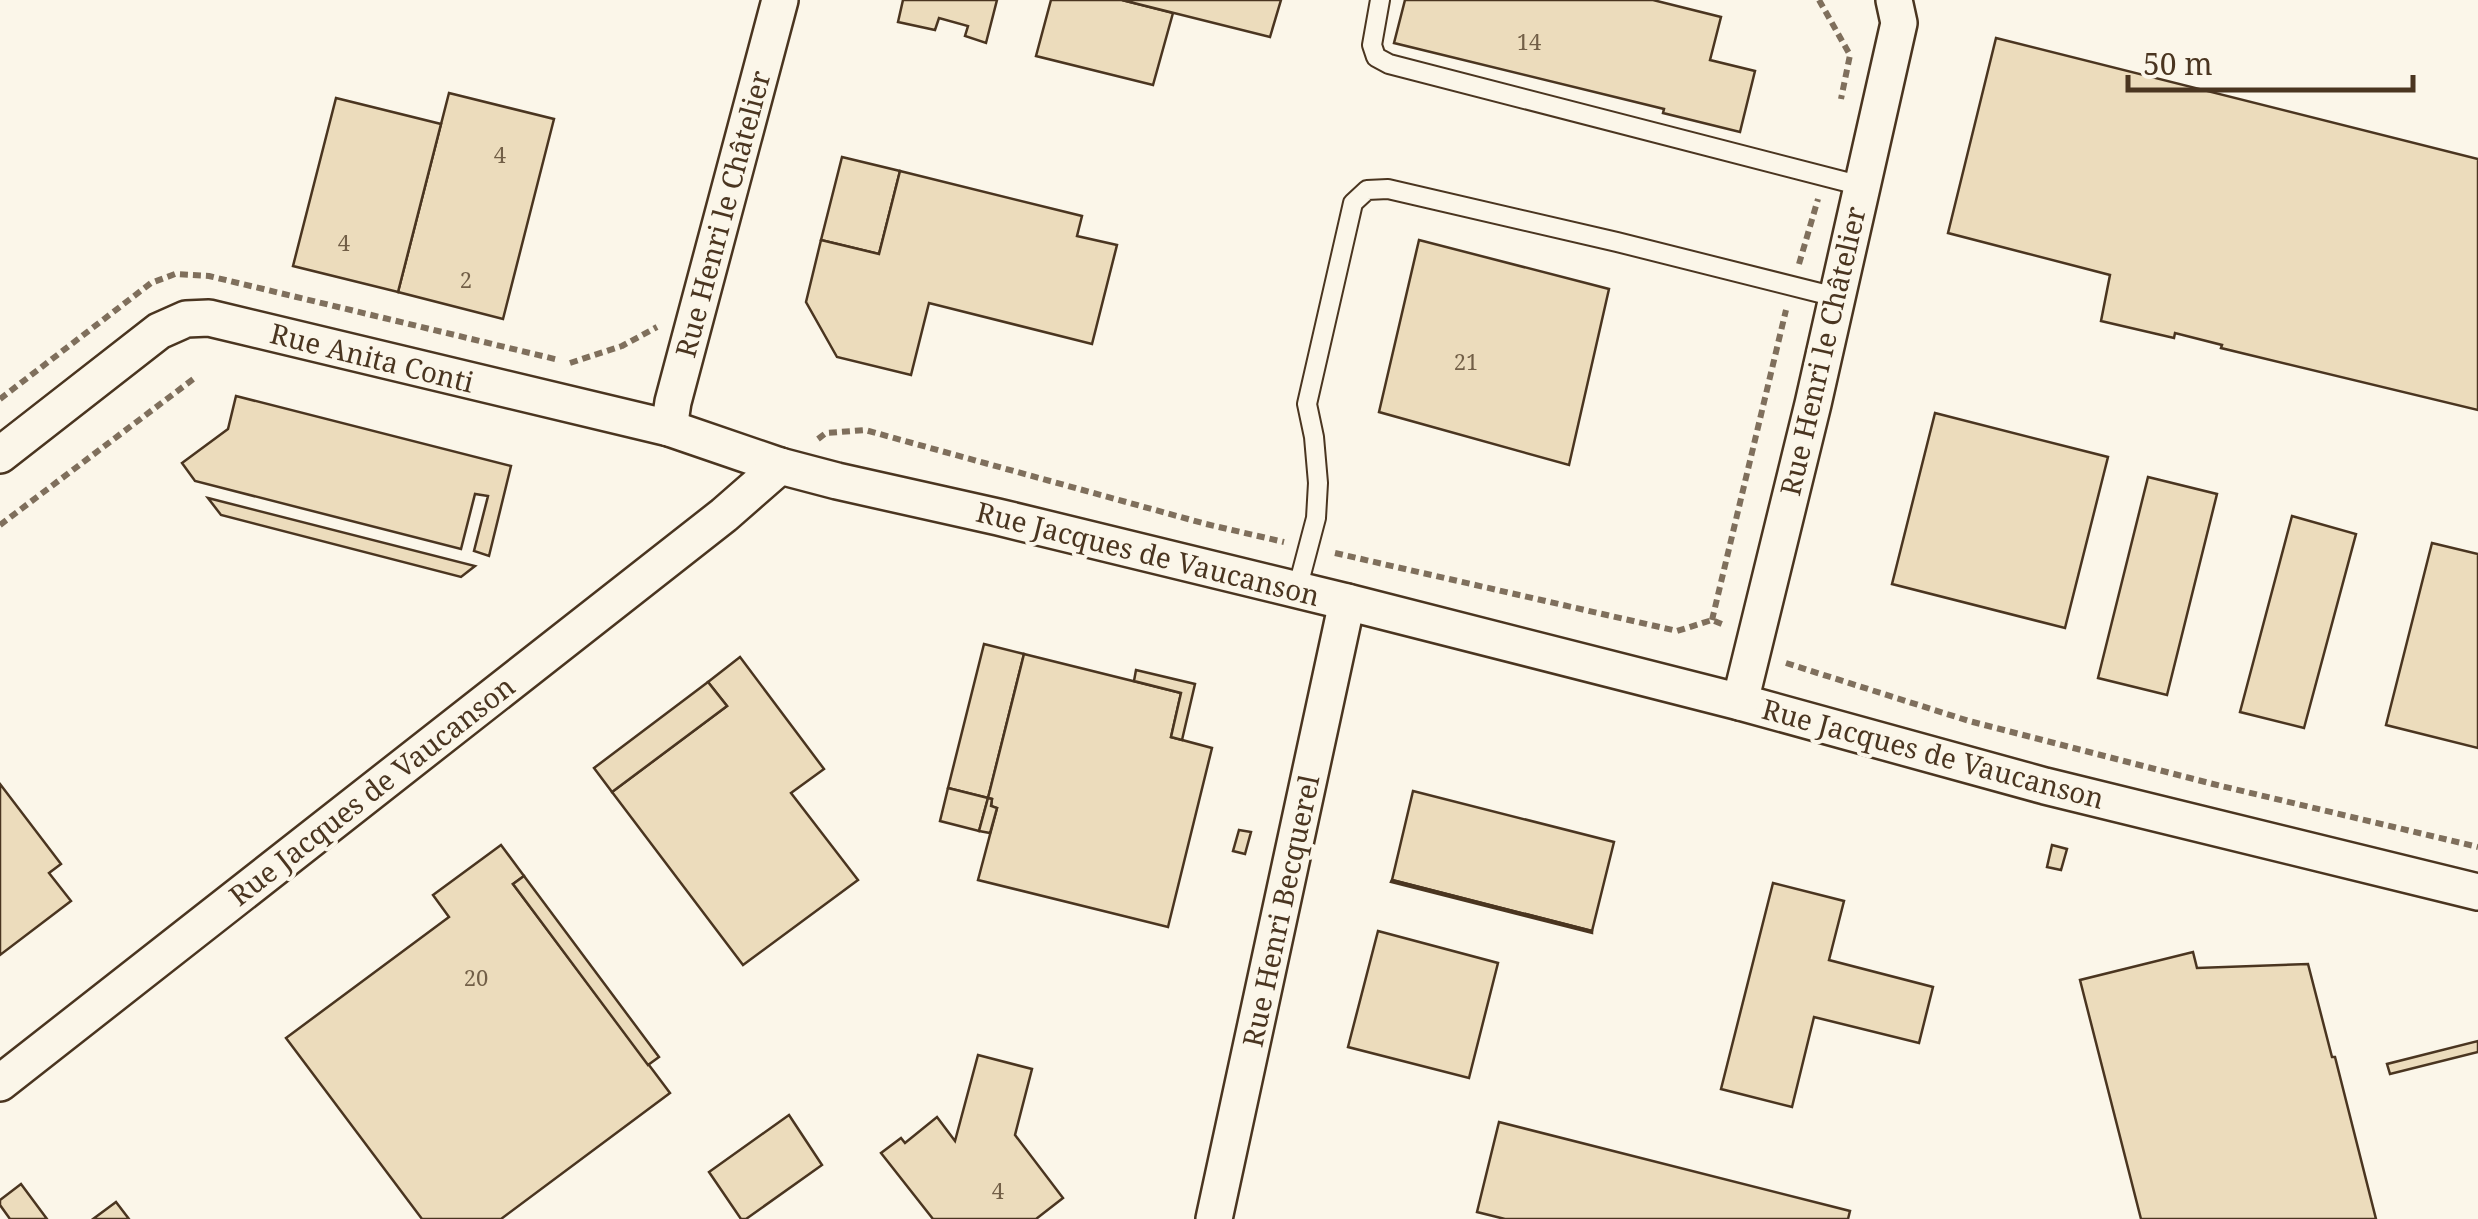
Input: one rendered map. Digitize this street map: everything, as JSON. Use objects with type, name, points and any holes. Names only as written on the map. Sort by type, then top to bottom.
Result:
[{"type":"street","name":"Rue Henri le Châtelier","points":[[669,428],[780,0]]},
{"type":"street","name":"Rue Henri le Châtelier","points":[[1740,702],[1898,24],[1894,0]]},
{"type":"street","name":"Rue Anita Conti","points":[[0,454],[159,331],[186,319],[209,318],[669,428],[780,466]]},
{"type":"street","name":"Rue Jacques de Vaucanson","points":[[0,1083],[724,515],[780,466],[1347,602],[1740,702],[2045,786],[2478,892]]},
{"type":"street","name":"Rue Henri Becquerel","points":[[1214,1219],[1347,602]]},
{"type":"lane","points":[[1380,0],[1372,45],[1376,57],[1389,64],[1862,186]]},
{"type":"lane","points":[[1298,590],[1316,518],[1318,483],[1307,404],[1353,204],[1366,190],[1407,193],[1836,297]]},
{"type":"path","points":[[0,524],[196,377]]},
{"type":"path","points":[[780,466],[826,433],[865,430],[1206,524],[1678,631],[1712,620],[1756,634],[1789,666],[1970,720],[2213,784],[2478,847]]},
{"type":"building","points":[[903,0],[997,0],[986,43],[965,36],[968,26],[939,18],[935,30],[898,22]]},
{"type":"building","points":[[1051,0],[1122,0],[1173,13],[1153,85],[1036,56]]},
{"type":"building","points":[[1122,0],[1281,0],[1270,37]]},
{"type":"building","points":[[1405,0],[1653,0],[1721,17],[1710,60],[1755,71],[1740,132],[1663,113],[1664,109],[1394,43]]},
{"type":"building","points":[[1996,38],[2478,159],[2478,410],[2221,348],[2222,345],[2175,333],[2174,338],[2101,321],[2110,275],[1948,233]]},
{"type":"building","points":[[449,93],[554,119],[503,319],[398,292]]},
{"type":"building","points":[[336,98],[441,124],[398,292],[293,266]]},
{"type":"building","points":[[842,157],[900,171],[879,254],[821,240]]},
{"type":"building","points":[[900,171],[1082,216],[1077,236],[1117,245],[1092,344],[929,303],[911,375],[837,357],[806,302],[821,240],[879,254]]},
{"type":"building","points":[[1419,240],[1609,289],[1569,465],[1379,412]]},
{"type":"building","points":[[236,396],[511,466],[489,556],[474,551],[488,496],[475,494],[461,549],[195,481],[182,463],[228,429]]},
{"type":"building","points":[[1935,413],[2108,457],[2065,628],[1892,584]]},
{"type":"building","points":[[2148,477],[2217,494],[2167,695],[2098,678]]},
{"type":"building","points":[[208,498],[475,566],[461,577],[221,515]]},
{"type":"building","points":[[2292,516],[2356,534],[2304,728],[2240,712]]},
{"type":"building","points":[[2432,543],[2478,554],[2478,748],[2386,725]]},
{"type":"building","points":[[984,644],[1024,654],[988,798],[948,788]]},
{"type":"building","points":[[1024,654],[1181,693],[1171,737],[1212,748],[1168,927],[978,880],[997,808],[991,806],[992,799],[988,798]]},
{"type":"building","points":[[740,657],[824,769],[791,793],[858,880],[743,965],[612,792],[727,706],[708,682]]},
{"type":"building","points":[[1136,670],[1195,684],[1182,740],[1171,737],[1181,693],[1134,681]]},
{"type":"building","points":[[708,682],[727,706],[612,792],[594,768]]},
{"type":"building","points":[[0,784],[61,864],[49,873],[71,901],[0,955]]},
{"type":"building","points":[[948,788],[988,798],[979,831],[940,821]]},
{"type":"building","points":[[1413,791],[1614,842],[1592,931],[1392,880]]},
{"type":"building","points":[[988,798],[992,799],[991,806],[997,808],[990,833],[979,831]]},
{"type":"building","points":[[1239,830],[1251,832],[1245,854],[1233,851]]},
{"type":"building","points":[[501,845],[524,876],[513,884],[670,1093],[501,1219],[422,1219],[286,1038],[449,917],[433,895]]},
{"type":"building","points":[[2052,845],[2067,849],[2061,870],[2047,867]]},
{"type":"building","points":[[524,876],[659,1057],[648,1065],[513,884]]},
{"type":"building","points":[[1391,882],[1592,931],[1592,933]]},
{"type":"building","points":[[1773,883],[1844,901],[1829,960],[1933,987],[1919,1043],[1814,1017],[1792,1107],[1721,1089]]},
{"type":"building","points":[[1378,931],[1498,963],[1469,1078],[1348,1047]]},
{"type":"building","points":[[2193,952],[2197,968],[2308,964],[2376,1219],[2141,1219],[2080,980]]},
{"type":"building","points":[[2478,1041],[2478,1052],[2390,1074],[2387,1064]]},
{"type":"building","points":[[978,1055],[1032,1069],[1015,1135],[1063,1198],[1036,1219],[933,1219],[881,1153],[901,1138],[905,1143],[937,1117],[955,1141]]},
{"type":"building","points":[[789,1115],[822,1165],[741,1219],[709,1172]]},
{"type":"building","points":[[1499,1122],[1850,1211],[1848,1219],[1505,1219],[1477,1212]]},
{"type":"building","points":[[21,1184],[47,1219],[10,1219],[0,1200]]},
{"type":"building","points":[[116,1202],[129,1219],[93,1219]]}]
